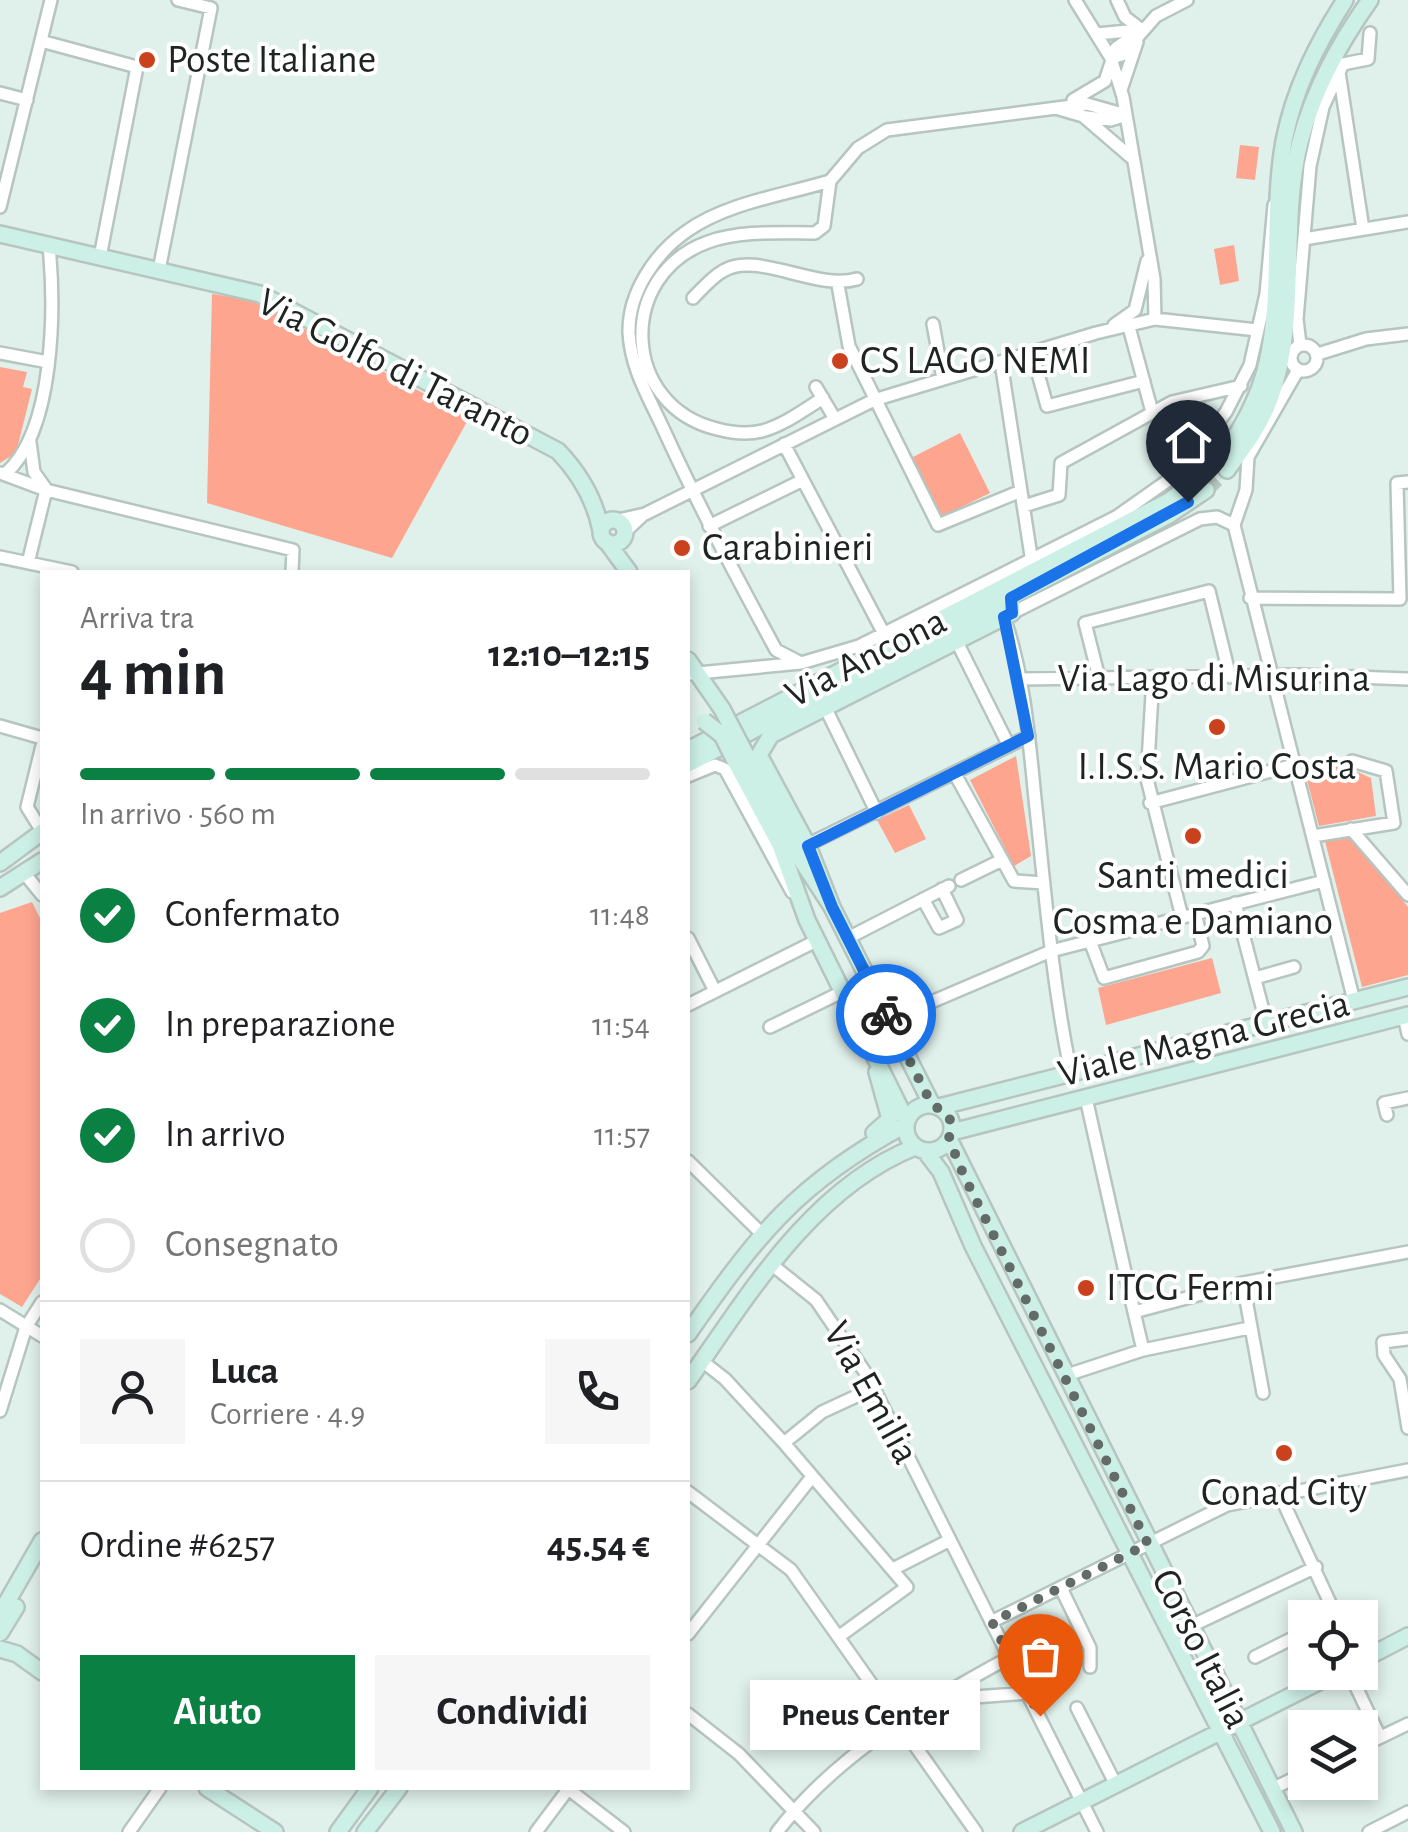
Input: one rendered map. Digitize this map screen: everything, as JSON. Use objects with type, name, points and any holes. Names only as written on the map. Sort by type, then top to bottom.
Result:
[{"type":"street","points":[[0,207],[50,0]]},
{"type":"street","points":[[159,270],[212,8],[178,0]]},
{"type":"street","points":[[1075,0],[1111,58],[1120,90],[1148,251],[1155,319]]},
{"type":"street","points":[[1117,0],[1125,17],[1142,30]]},
{"type":"street","points":[[1111,58],[1122,55],[1142,30],[1186,0]]},
{"type":"street","name":"Via Ancona","points":[[1345,0],[1299,89],[1284,142],[1268,361],[1224,465],[1270,399],[1286,301],[1299,146],[1314,95],[1340,42],[1370,0]]},
{"type":"street","points":[[1097,34],[1142,30]]},
{"type":"street","points":[[1120,90],[1142,30]]},
{"type":"street","points":[[1298,370],[1293,358],[1300,345],[1297,319],[1310,166],[1324,106],[1339,72],[1347,61],[1368,60],[1370,33]]},
{"type":"street","points":[[41,42],[137,66],[100,257]]},
{"type":"street","points":[[1050,107],[1086,96],[1105,81],[1111,58]]},
{"type":"street","points":[[1339,72],[1363,229]]},
{"type":"street","points":[[0,93],[27,100]]},
{"type":"street","points":[[801,663],[776,650],[690,491],[634,366],[629,332],[641,284],[672,244],[716,216],[830,181],[858,148],[887,130],[1087,104],[1126,115]]},
{"type":"street","points":[[1050,107],[1111,120],[1126,115]]},
{"type":"street","points":[[1082,116],[1133,159]]},
{"type":"street","points":[[830,181],[824,226],[815,233],[736,235],[709,241],[681,254],[663,271],[645,310],[643,346],[650,377],[674,411],[698,424],[734,433],[763,431],[820,393],[835,419]]},
{"type":"street","name":"Via Ancona","points":[[848,938],[759,755],[771,734],[954,642],[1005,598],[1031,556],[1116,517],[1177,474],[1240,386],[1266,294],[1269,222],[1279,186]]},
{"type":"street","points":[[1304,239],[1408,222]]},
{"type":"street","name":"Via Golfo di Taranto","points":[[0,234],[260,294],[558,451],[576,471],[614,530],[628,570]]},
{"type":"street","points":[[672,244],[681,254]]},
{"type":"street","points":[[2,473],[18,462],[30,442],[48,362],[54,288],[49,246]]},
{"type":"street","points":[[1096,332],[1135,310],[1148,251]]},
{"type":"street","points":[[693,298],[726,268],[753,265],[838,285],[857,280]]},
{"type":"street","points":[[838,285],[849,346],[938,525],[1021,491]]},
{"type":"street","points":[[1286,301],[1297,319]]},
{"type":"street","points":[[614,530],[874,400],[1096,332],[1155,319],[1257,330]]},
{"type":"street","points":[[933,324],[943,379]]},
{"type":"street","points":[[1129,327],[1152,412]]},
{"type":"street","points":[[1300,345],[1318,354],[1366,339],[1408,334]]},
{"type":"street","points":[[1032,352],[1047,406],[1144,381]]},
{"type":"street","points":[[0,353],[48,362]]},
{"type":"street","points":[[1318,354],[1314,365],[1298,370],[1248,457],[1234,525],[1354,1000]]},
{"type":"street","points":[[1001,362],[1031,556]]},
{"type":"street","points":[[1024,506],[1059,495],[1061,464],[1152,412],[1172,402],[1240,386]]},
{"type":"street","points":[[660,422],[674,411]]},
{"type":"street","points":[[763,431],[803,480],[883,632]]},
{"type":"street","points":[[28,563],[46,490],[34,472],[30,442]]},
{"type":"street","points":[[2,473],[46,490],[294,550],[292,570]]},
{"type":"street","points":[[710,526],[803,480]]},
{"type":"street","points":[[1250,598],[1400,599],[1397,484],[1408,482]]},
{"type":"street","name":"Via Ancona","points":[[751,724],[1169,516],[1200,486]]},
{"type":"street","points":[[1071,1073],[1051,951],[1028,736],[1005,598],[1200,519],[1240,508]]},
{"type":"street","points":[[1217,517],[1234,525]]},
{"type":"street","points":[[0,557],[62,570]]},
{"type":"street","name":"Via Lago di Misurina","points":[[1099,678],[1086,623],[1209,591],[1230,677]]},
{"type":"street","name":"Via Ancona","points":[[690,669],[731,670],[801,663],[859,646],[883,632],[1005,598]]},
{"type":"street","name":"Via Ancona","points":[[751,724],[930,639],[1005,598]]},
{"type":"street","points":[[930,639],[954,642],[1009,746]]},
{"type":"street","points":[[690,669],[731,670]]},
{"type":"street","points":[[690,669],[722,709],[807,920]]},
{"type":"street","points":[[1090,941],[1104,978],[1198,952],[1203,946],[1188,915],[1150,804],[1147,779],[1153,677]]},
{"type":"street","name":"Via Lago di Misurina","points":[[1020,679],[1408,678]]},
{"type":"street","name":"Via Ancona","points":[[825,707],[876,814]]},
{"type":"street","points":[[696,719],[722,734],[801,847],[876,814],[1028,736]]},
{"type":"street","points":[[690,749],[751,724]]},
{"type":"street","points":[[690,763],[751,724]]},
{"type":"street","points":[[2,728],[40,741]]},
{"type":"street","points":[[40,751],[27,807],[40,828]]},
{"type":"street","points":[[1313,836],[1394,824],[1386,772],[1352,761]]},
{"type":"street","points":[[1150,804],[1294,764]]},
{"type":"street","points":[[690,775],[715,765],[725,769],[881,1062],[918,1152]]},
{"type":"street","points":[[955,774],[1014,881],[1044,884]]},
{"type":"street","points":[[1351,829],[1408,894]]},
{"type":"street","points":[[0,863],[40,833]]},
{"type":"street","points":[[690,1378],[771,1264],[855,1182],[869,1182],[918,1152],[939,1149],[954,1137],[951,1122],[904,1049],[848,938],[1002,860]]},
{"type":"street","points":[[2,883],[40,863]]},
{"type":"street","points":[[25,874],[40,893]]},
{"type":"street","points":[[889,1020],[1051,951],[1324,880]]},
{"type":"street","points":[[923,899],[939,928],[958,920],[951,885]]},
{"type":"street","points":[[1235,903],[1266,1022]]},
{"type":"street","points":[[690,1003],[818,940]]},
{"type":"street","points":[[690,942],[715,991]]},
{"type":"street","points":[[1254,978],[1294,967]]},
{"type":"street","name":"Viale Magna Grecia","points":[[937,1102],[1000,1092],[1408,987]]},
{"type":"street","points":[[770,1027],[844,991]]},
{"type":"street","points":[[1406,1015],[1408,1034]]},
{"type":"street","name":"Viale Magna Grecia","points":[[954,1137],[1014,1117],[1406,1015]]},
{"type":"street","points":[[842,1160],[846,1150],[890,1119],[889,1103],[876,1072],[881,1062]]},
{"type":"street","points":[[1086,1098],[1143,1350]]},
{"type":"street","points":[[1387,1115],[1384,1104],[1408,1098]]},
{"type":"street","points":[[690,1325],[761,1233],[842,1160],[906,1123],[916,1108],[937,1102]]},
{"type":"street","name":"Corso Italia","points":[[954,1137],[977,1196],[1294,1832]]},
{"type":"street","name":"Corso Italia","points":[[918,1152],[934,1160],[973,1246],[1272,1832]]},
{"type":"street","points":[[690,1163],[761,1233]]},
{"type":"street","points":[[973,1246],[996,1234]]},
{"type":"street","points":[[1134,1312],[1243,1283],[1408,1252]]},
{"type":"street","name":"Via Emilia","points":[[771,1264],[816,1300],[842,1331],[1097,1832]]},
{"type":"street","points":[[1243,1283],[1263,1393]]},
{"type":"street","points":[[0,1411],[26,1327],[40,1305]]},
{"type":"street","points":[[0,1310],[40,1335]]},
{"type":"street","points":[[1066,1376],[1143,1350],[1250,1328]]},
{"type":"street","points":[[1408,1339],[1383,1342],[1384,1355],[1404,1385],[1408,1428]]},
{"type":"street","points":[[1029,1355],[1052,1344]]},
{"type":"street","points":[[702,1361],[725,1378],[784,1443],[906,1588],[841,1636]]},
{"type":"street","points":[[784,1443],[822,1412],[874,1388]]},
{"type":"street","points":[[992,1622],[1227,1505],[1408,1470]]},
{"type":"street","points":[[690,1631],[811,1478]]},
{"type":"street","points":[[1279,1492],[1330,1600]]},
{"type":"street","points":[[690,1493],[791,1570],[976,1832]]},
{"type":"street","points":[[893,1569],[950,1540]]},
{"type":"street","points":[[40,1545],[2,1624],[6,1639],[17,1654],[40,1671]]},
{"type":"street","points":[[2,1624],[40,1565]]},
{"type":"street","points":[[1189,1627],[1316,1567]]},
{"type":"street","points":[[1062,1588],[1090,1648],[1090,1668]]},
{"type":"street","points":[[1378,1652],[1408,1636]]},
{"type":"street","points":[[1255,1657],[1288,1640]]},
{"type":"street","points":[[0,1649],[17,1654]]},
{"type":"street","points":[[777,1832],[794,1810],[898,1720],[1010,1657]]},
{"type":"street","points":[[1022,1832],[1081,1798],[1222,1732],[1235,1716],[1296,1690]]},
{"type":"street","points":[[1358,1690],[1380,1737],[1408,1724]]},
{"type":"street","points":[[931,1701],[1028,1693]]},
{"type":"street","points":[[1077,1708],[1115,1783]]},
{"type":"street","points":[[690,1716],[739,1754],[814,1832]]},
{"type":"street","points":[[1272,1789],[1288,1781]]},
{"type":"street","points":[[129,1832],[159,1790]]},
{"type":"street","points":[[209,1790],[275,1832]]},
{"type":"street","points":[[338,1832],[369,1790]]},
{"type":"street","points":[[365,1832],[396,1790]]},
{"type":"street","points":[[536,1832],[567,1790]]},
{"type":"street","points":[[571,1790],[624,1832]]},
{"type":"street","points":[[1369,1832],[1408,1812]]},
{"type":"shaded area","points":[[1240,145],[1259,147],[1255,180],[1236,178]]},
{"type":"shaded area","points":[[1234,245],[1239,281],[1220,285],[1214,249]]},
{"type":"shaded area","points":[[212,294],[251,300],[469,418],[392,558],[207,503]]},
{"type":"shaded area","points":[[0,367],[27,372],[23,387],[32,389],[16,453],[0,463]]},
{"type":"shaded area","points":[[960,433],[990,493],[941,517],[911,458]]},
{"type":"shaded area","points":[[1016,756],[1031,856],[1014,866],[970,780]]},
{"type":"shaded area","points":[[1342,765],[1371,778],[1376,816],[1319,826],[1304,768]]},
{"type":"shaded area","points":[[909,805],[926,839],[895,853],[877,820]]},
{"type":"shaded area","points":[[1350,837],[1408,907],[1408,975],[1362,987],[1325,841]]},
{"type":"shaded area","points":[[32,902],[40,918],[40,1279],[22,1307],[0,1294],[0,913]]},
{"type":"shaded area","points":[[1212,958],[1221,993],[1106,1025],[1098,988]]},
{"type":"tunnel","points":[[1194,482],[1220,460]]},
{"type":"tunnel","points":[[1206,490],[1227,470]]},
{"type":"way so far","points":[[886,1014],[932,1105],[947,1113],[952,1132],[949,1139],[964,1176],[1114,1468],[1148,1544],[992,1622],[1040,1716]]},
{"type":"place","name":"Poste Italiane","points":[[147,60]]},
{"type":"place","name":"CS LAGO NEMI","points":[[840,361]]},
{"type":"place","name":"Carabinieri","points":[[682,548]]},
{"type":"place","name":"I.I.S.S. Mario Costa","points":[[1217,727]]},
{"type":"place","name":"Santi medici Cosma e Damiano","points":[[1193,836]]},
{"type":"place","name":"ITCG Fermi","points":[[1086,1288]]},
{"type":"place","name":"Conad City","points":[[1284,1453]]},
{"type":"place","name":"Pneus Center","points":[[1040,1716]]},
{"type":"route","points":[[886,1014],[832,907],[808,846],[1028,736],[1012,638],[1004,617],[1012,613],[1011,598],[1169,516],[1188,502]]}]
